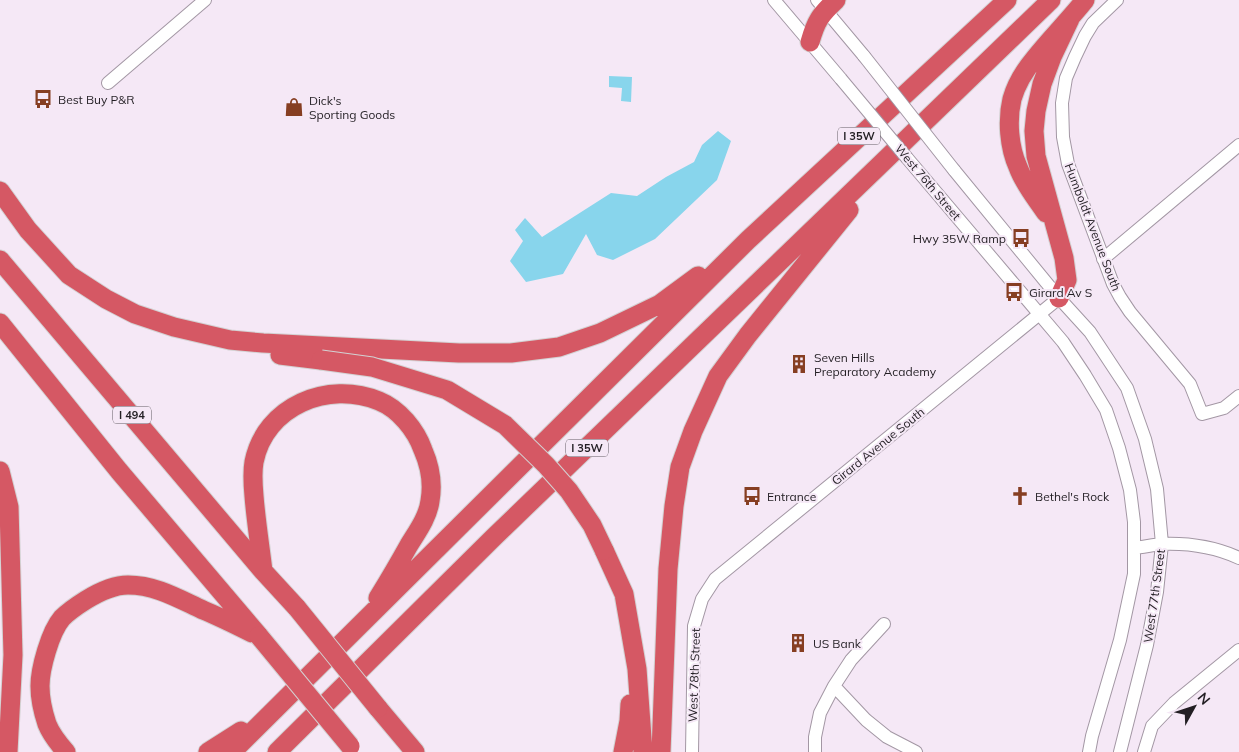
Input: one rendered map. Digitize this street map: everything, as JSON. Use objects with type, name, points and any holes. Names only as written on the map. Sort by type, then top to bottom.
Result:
[{"type":"highway","name":"I 35W","points":[[232,752],[748,240],[1007,0]]},
{"type":"highway","name":"I 35W","points":[[277,752],[537,496],[1051,0]]},
{"type":"highway","points":[[1054,224],[1028,188],[1017,166],[1011,141],[1012,99],[1021,79],[1034,59],[1085,0]]},
{"type":"highway","points":[[810,42],[815,25],[826,3]]},
{"type":"highway","points":[[1059,298],[1067,280],[1064,258],[1036,156],[1034,131],[1042,84],[1070,18]]},
{"type":"highway","points":[[661,752],[668,569],[674,506],[680,467],[693,431],[718,376],[728,362],[754,327],[900,147]]},
{"type":"highway","points":[[0,191],[28,230],[69,274],[106,299],[134,314],[174,327],[230,340],[262,343],[459,353],[511,353],[559,346],[600,332],[660,304],[748,240]]},
{"type":"highway","points":[[0,247],[31,295]]},
{"type":"highway","name":"I 494","points":[[0,260],[263,571],[297,608],[415,752]]},
{"type":"highway","points":[[0,323],[119,471],[259,636],[352,750]]},
{"type":"highway","points":[[230,340],[243,352],[372,367],[447,390],[505,425],[546,465],[569,491],[592,525],[624,594],[637,669],[643,752]]},
{"type":"highway","points":[[263,571],[253,484],[254,462],[263,438],[275,422],[291,408],[313,398],[333,393],[356,394],[380,401],[395,410],[410,426],[421,442],[429,463],[431,482],[430,502],[422,523],[365,620]]},
{"type":"highway","points":[[0,471],[9,507],[13,654],[8,752]]},
{"type":"highway","points":[[605,554],[618,594],[627,634],[631,668],[629,721],[623,752]]},
{"type":"highway","points":[[66,752],[56,740],[47,724],[40,686],[42,669],[51,638],[62,619],[93,596],[110,587],[126,584],[153,588],[221,617],[259,636]]},
{"type":"highway","points":[[294,752],[374,666],[385,645]]},
{"type":"highway","points":[[208,752],[278,707]]},
{"type":"street","points":[[108,83],[205,0]]},
{"type":"street","name":"West 76th Street","points":[[774,0],[1063,342]]},
{"type":"street","name":"Humboldt Avenue South","points":[[1117,0],[1093,24],[1085,36],[1066,78],[1062,103],[1063,137],[1068,164],[1113,284],[1130,312],[1190,384],[1202,414],[1224,408],[1239,396]]},
{"type":"street","points":[[826,3],[864,56],[954,170],[1059,298]]},
{"type":"street","points":[[1103,259],[1239,145]]},
{"type":"street","name":"Girard Avenue South","points":[[702,599],[715,579],[1059,298]]},
{"type":"street","name":"West 77th Street","points":[[1059,298],[1090,332],[1127,388],[1145,439],[1157,489],[1162,544],[1157,592],[1147,645],[1120,752]]},
{"type":"street","name":"West 77th Street","points":[[1063,342],[1106,410],[1119,448],[1130,490],[1134,522],[1134,574],[1120,640],[1089,752]]},
{"type":"street","points":[[1134,548],[1162,544],[1196,545],[1225,552],[1239,558]]},
{"type":"street","name":"West 78th Street","points":[[692,752],[694,626],[702,599]]},
{"type":"street","points":[[815,752],[815,736],[820,713],[834,686],[852,660],[884,624]]},
{"type":"street","points":[[1144,752],[1152,726],[1174,703],[1239,650]]},
{"type":"street","points":[[834,686],[866,720],[887,737],[916,752]]},
{"type":"water","points":[[609,76],[632,77],[631,102],[621,101],[622,88],[609,87]]},
{"type":"water","points":[[718,131],[731,141],[717,180],[655,239],[613,260],[597,255],[586,234],[563,274],[526,282],[510,261],[523,241],[515,230],[525,218],[542,237],[611,193],[637,196],[694,162],[702,145]]},
{"type":"place","name":"Best Buy P&R","points":[[43,99]]},
{"type":"place","name":"Dick's Sporting Goods","points":[[294,107]]},
{"type":"place","name":"Hwy 35W Ramp","points":[[1021,238]]},
{"type":"place","name":"Girard Av S","points":[[1014,292]]},
{"type":"place","name":"Seven Hills Preparatory Academy","points":[[799,364]]},
{"type":"place","name":"Entrance","points":[[752,496]]},
{"type":"place","name":"Bethel's Rock","points":[[1020,496]]},
{"type":"place","name":"US Bank","points":[[798,643]]}]
